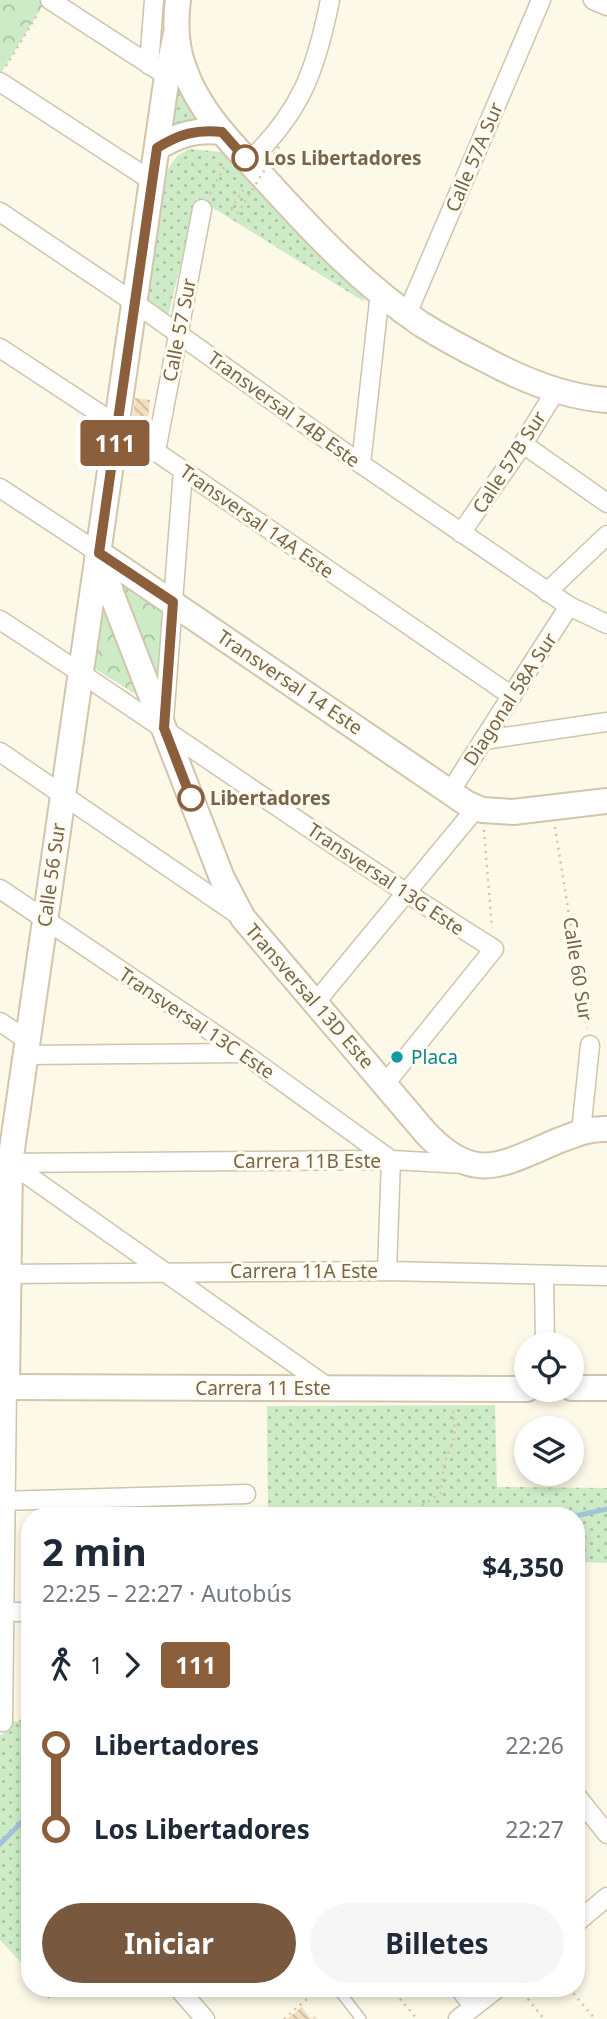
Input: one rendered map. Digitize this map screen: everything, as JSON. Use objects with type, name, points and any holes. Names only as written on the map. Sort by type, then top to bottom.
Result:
[{"type":"street","name":"Calle 56 Sur","points":[[2,1722],[3,1161],[8,1121],[26,1048],[157,148],[158,71],[154,0]]},
{"type":"street","points":[[178,0],[176,34],[184,68],[206,111],[240,153],[339,258],[407,314],[446,339],[518,376],[556,390],[607,400]]},
{"type":"street","points":[[240,153],[271,139],[299,99],[312,72],[330,0]]},
{"type":"street","name":"Calle 57A Sur","points":[[407,314],[541,0]]},
{"type":"street","points":[[593,0],[607,5]]},
{"type":"street","points":[[45,5],[158,71]]},
{"type":"street","name":"Calle 56 Sur","points":[[158,71],[176,34]]},
{"type":"street","points":[[0,82],[152,181]]},
{"type":"street","points":[[157,148],[188,132],[205,130],[240,153]]},
{"type":"street","name":"Calle 57 Sur","points":[[156,451],[202,209]]},
{"type":"street","name":"Transversal 14B Este","points":[[0,212],[135,303],[547,592],[607,624]]},
{"type":"street","points":[[361,464],[380,292]]},
{"type":"street","name":"Transversal 14A Este","points":[[0,348],[156,451],[512,696]]},
{"type":"street","name":"Calle 57B Sur","points":[[461,533],[523,444],[556,390]]},
{"type":"street","points":[[523,444],[607,503]]},
{"type":"street","points":[[164,728],[183,470]]},
{"type":"street","points":[[0,488],[99,553],[112,595],[222,878],[243,918]]},
{"type":"street","points":[[547,592],[607,535]]},
{"type":"street","name":"Transversal 14 Este","points":[[99,553],[450,792],[479,809]]},
{"type":"street","name":"Diagonal 58A Sur","points":[[450,792],[569,606]]},
{"type":"street","name":"Transversal 13G Este","points":[[0,620],[164,728],[405,894],[494,949]]},
{"type":"street","points":[[484,740],[607,722]]},
{"type":"street","name":"Transversal 13D Este","points":[[0,752],[243,918],[440,1148],[465,1164]]},
{"type":"street","points":[[315,1003],[479,809],[513,812],[607,800]]},
{"type":"street","name":"Transversal 13C Este","points":[[0,889],[243,1053],[391,1160]]},
{"type":"street","points":[[386,1084],[494,949]]},
{"type":"street","points":[[0,1023],[26,1048],[243,1053]]},
{"type":"street","name":"Calle 60 Sur","points":[[581,1132],[590,1045]]},
{"type":"street","name":"Carrera 11B Este","points":[[3,1161],[391,1160],[489,1166],[506,1163],[581,1132],[607,1129]]},
{"type":"street","points":[[387,1271],[391,1160]]},
{"type":"street","points":[[3,1161],[329,1388]]},
{"type":"street","name":"Carrera 11A Este","points":[[4,1274],[387,1271],[607,1276]]},
{"type":"street","points":[[544,1275],[545,1332]]},
{"type":"street","name":"Carrera 11 Este","points":[[4,1387],[514,1389]]},
{"type":"street","points":[[584,1388],[607,1388]]},
{"type":"street","points":[[3,1501],[246,1494]]},
{"type":"street","points":[[2,1612],[21,1612]]},
{"type":"street","points":[[585,1806],[607,1834]]},
{"type":"street","points":[[585,1915],[607,1897]]},
{"type":"street","points":[[186,1997],[205,2019]]},
{"type":"street","points":[[466,1997],[473,2006]]},
{"type":"street","points":[[458,2019],[486,1997]]},
{"type":"lane","points":[[344,1997],[361,2019]]},
{"type":"path","points":[[0,75],[45,5]]},
{"type":"path","points":[[240,153],[231,209],[238,213],[280,145]]},
{"type":"path","points":[[202,209],[240,153]]},
{"type":"path","name":"Calle 60 Sur","points":[[552,807],[590,1045]]},
{"type":"path","points":[[479,809],[494,949]]},
{"type":"path","points":[[420,1507],[441,1493],[444,1465],[455,1436],[453,1409],[458,1390]]},
{"type":"path","points":[[284,2019],[309,1997]]},
{"type":"path","points":[[399,1997],[417,2019]]},
{"type":"path","points":[[526,1997],[544,2019]]},
{"type":"path","points":[[577,1997],[595,2019]]},
{"type":"green space","points":[[0,0],[46,0],[0,75]]},
{"type":"green space","points":[[177,69],[197,121],[173,126]]},
{"type":"green space","points":[[189,149],[221,152],[238,167],[265,199],[365,294],[363,301],[197,198],[168,316],[145,303],[168,169],[177,156]]},
{"type":"green space","points":[[109,570],[162,607],[158,688]]},
{"type":"green space","points":[[100,591],[142,698],[92,667]]},
{"type":"green space","points":[[495,1405],[497,1487],[607,1488],[607,1563],[585,1562],[585,1507],[268,1507],[267,1406]]},
{"type":"green space","points":[[21,1721],[21,1962],[0,1940],[0,1735],[3,1735],[3,1722]]},
{"type":"building","points":[[135,398],[150,400],[148,421],[133,419]]},
{"type":"building","points":[[302,2007],[311,2019],[287,2019]]},
{"type":"waterway","points":[[585,1514],[607,1509]]},
{"type":"waterway","points":[[0,1844],[21,1823]]},
{"type":"bus line","name":"111","points":[[191,798],[164,728],[173,602],[99,553],[157,148],[172,138],[205,130],[222,132],[245,158]]},
{"type":"place","name":"Los Libertadores","points":[[245,158]]},
{"type":"place","name":"Libertadores","points":[[191,798]]},
{"type":"place","name":"Placa","points":[[397,1057]]}]
